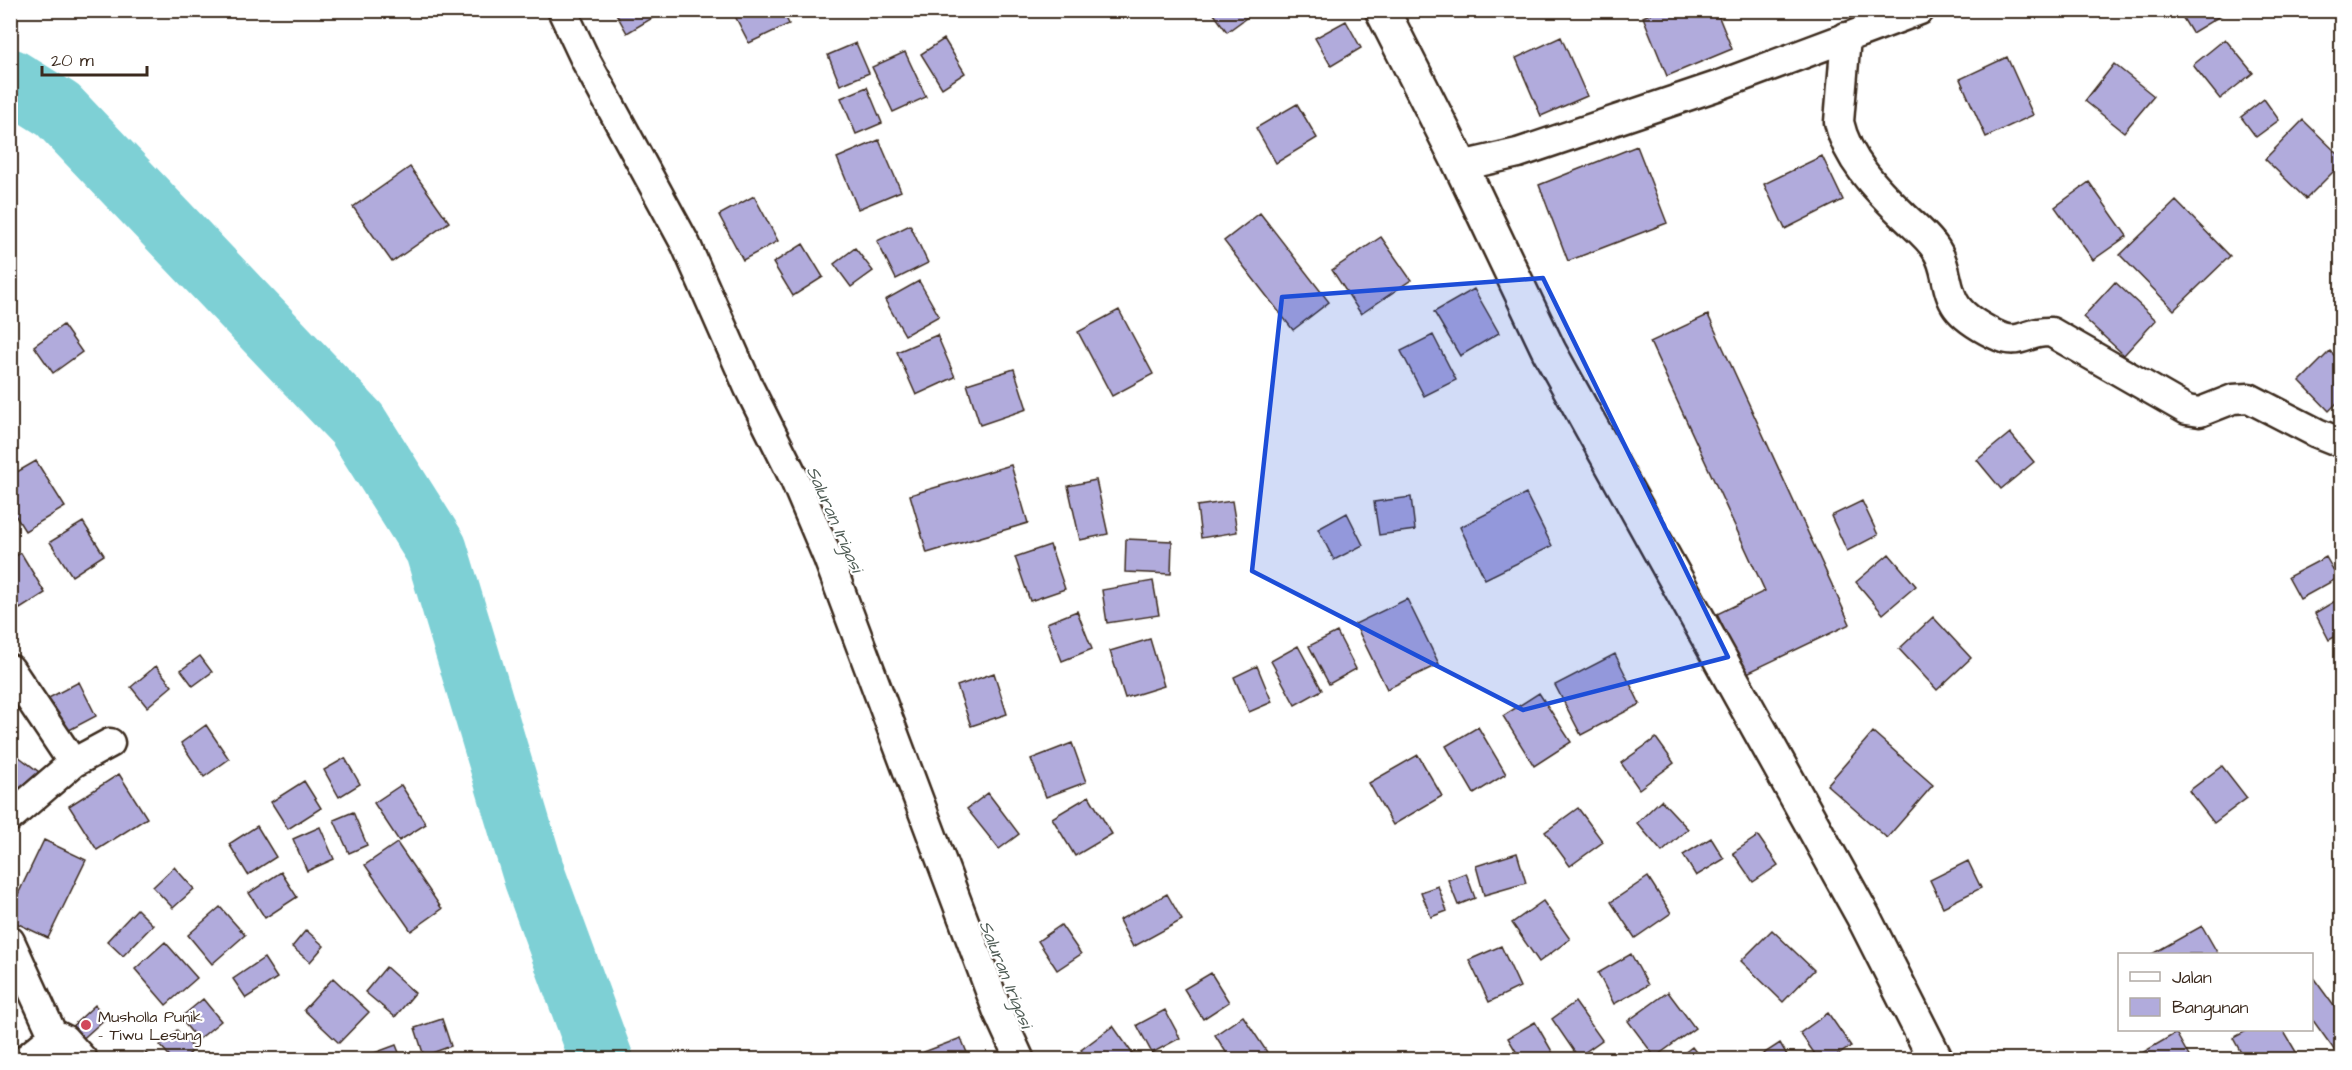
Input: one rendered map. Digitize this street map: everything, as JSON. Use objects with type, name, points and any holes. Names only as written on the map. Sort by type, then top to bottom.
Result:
[{"type":"street","points":[[562,10],[586,61],[686,245],[749,388],[794,478],[828,558],[998,1012],[1020,1059]]},
{"type":"street","points":[[1382,10],[1461,166],[1550,351],[1863,916],[1936,1059]]},
{"type":"street","points":[[1461,166],[1518,153],[1717,86],[1920,10]]},
{"type":"street","points":[[1846,37],[1839,122],[1842,134],[1862,170],[1938,251],[1952,297],[1958,308],[1968,317],[1993,333],[2012,341],[2042,332],[2051,332],[2191,411],[2200,412],[2233,399],[2249,398],[2317,433],[2342,443]]},
{"type":"street","points":[[10,669],[73,763]]},
{"type":"street","points":[[10,817],[73,763],[110,743]]},
{"type":"street","points":[[10,941],[52,1033],[64,1039],[83,1059]]},
{"type":"street","points":[[25,1059],[49,1040],[52,1033]]},
{"type":"highlighted area","points":[[1543,278],[1728,657],[1523,710],[1252,571],[1282,297]]},
{"type":"building","points":[[614,10],[666,10],[627,33]]},
{"type":"building","points":[[746,10],[782,10],[789,24],[749,43],[735,16]]},
{"type":"building","points":[[1211,10],[1257,10],[1227,32]]},
{"type":"building","points":[[1659,10],[1716,10],[1732,49],[1667,76],[1643,17]]},
{"type":"building","points":[[2178,10],[2224,10],[2225,13],[2192,33]]},
{"type":"building","points":[[1346,21],[1361,48],[1331,66],[1315,38]]},
{"type":"building","points":[[1561,37],[1587,96],[1541,116],[1516,58]]},
{"type":"building","points":[[944,39],[965,73],[942,88],[921,54]]},
{"type":"building","points":[[2225,39],[2253,73],[2220,99],[2193,65]]},
{"type":"building","points":[[856,43],[869,73],[840,85],[828,55]]},
{"type":"building","points":[[905,52],[926,97],[893,112],[872,67]]},
{"type":"building","points":[[2007,57],[2033,115],[1986,137],[1960,79]]},
{"type":"building","points":[[2114,64],[2154,96],[2124,132],[2085,101]]},
{"type":"building","points":[[867,87],[882,123],[856,134],[841,98]]},
{"type":"building","points":[[2264,99],[2279,120],[2256,137],[2241,117]]},
{"type":"building","points":[[1297,104],[1317,138],[1276,163],[1256,128]]},
{"type":"building","points":[[2303,120],[2342,158],[2342,163],[2306,199],[2265,159]]},
{"type":"building","points":[[879,140],[901,191],[858,209],[837,158]]},
{"type":"building","points":[[1637,146],[1667,223],[1568,261],[1539,185]]},
{"type":"building","points":[[1822,156],[1843,200],[1785,229],[1764,184]]},
{"type":"building","points":[[410,167],[449,222],[392,262],[353,207]]},
{"type":"building","points":[[2089,182],[2127,236],[2093,260],[2055,207]]},
{"type":"building","points":[[754,196],[778,241],[743,260],[719,215]]},
{"type":"building","points":[[2176,201],[2230,256],[2174,310],[2120,255]]},
{"type":"building","points":[[1260,213],[1329,302],[1293,330],[1224,241]]},
{"type":"building","points":[[910,225],[928,263],[896,279],[877,241]]},
{"type":"building","points":[[1381,237],[1411,280],[1361,314],[1332,270]]},
{"type":"building","points":[[803,244],[823,277],[793,296],[773,263]]},
{"type":"building","points":[[855,248],[873,271],[851,287],[834,264]]},
{"type":"building","points":[[919,281],[939,316],[905,335],[885,300]]},
{"type":"building","points":[[2115,282],[2156,320],[2124,355],[2083,317]]},
{"type":"building","points":[[1474,289],[1499,333],[1460,356],[1434,312]]},
{"type":"building","points":[[1119,310],[1153,374],[1112,396],[1078,332]]},
{"type":"building","points":[[1708,315],[1850,624],[1745,674],[1717,614],[1765,591],[1650,342]]},
{"type":"building","points":[[63,325],[82,352],[53,373],[34,346]]},
{"type":"building","points":[[937,335],[955,377],[916,395],[897,352]]},
{"type":"building","points":[[1433,335],[1456,380],[1424,396],[1401,351]]},
{"type":"building","points":[[2330,351],[2342,363],[2342,398],[2329,411],[2300,381]]},
{"type":"building","points":[[1014,369],[1027,409],[980,425],[967,384]]},
{"type":"building","points":[[2010,433],[2034,462],[2001,489],[1977,460]]},
{"type":"building","points":[[36,461],[65,507],[25,531],[10,507],[10,476]]},
{"type":"building","points":[[1011,465],[1028,523],[927,553],[910,495]]},
{"type":"building","points":[[1096,480],[1108,534],[1080,540],[1068,486]]},
{"type":"building","points":[[1526,494],[1552,546],[1485,579],[1460,527]]},
{"type":"building","points":[[1411,497],[1415,530],[1379,535],[1374,502]]},
{"type":"building","points":[[1232,501],[1237,532],[1201,538],[1197,506]]},
{"type":"building","points":[[1862,501],[1878,535],[1847,551],[1831,516]]},
{"type":"building","points":[[1347,513],[1363,545],[1334,560],[1318,529]]},
{"type":"building","points":[[83,522],[104,555],[72,576],[50,542]]},
{"type":"building","points":[[1126,539],[1172,541],[1171,574],[1125,572]]},
{"type":"building","points":[[1050,545],[1065,589],[1030,601],[1015,557]]},
{"type":"building","points":[[21,553],[45,593],[20,609],[10,594],[10,559]]},
{"type":"building","points":[[1889,554],[1916,586],[1883,614],[1856,582]]},
{"type":"building","points":[[2326,557],[2338,578],[2300,599],[2288,577]]},
{"type":"building","points":[[1153,581],[1159,615],[1107,623],[1102,590]]},
{"type":"building","points":[[2340,598],[2342,633],[2329,640],[2315,613]]},
{"type":"building","points":[[1407,599],[1439,664],[1387,689],[1355,624]]},
{"type":"building","points":[[1077,611],[1092,649],[1062,661],[1047,623]]},
{"type":"building","points":[[1933,617],[1971,658],[1937,690],[1899,649]]},
{"type":"building","points":[[1337,632],[1356,669],[1329,684],[1309,646]]},
{"type":"building","points":[[1150,639],[1164,686],[1125,698],[1110,651]]},
{"type":"building","points":[[1298,646],[1322,690],[1295,705],[1271,661]]},
{"type":"building","points":[[1615,654],[1640,704],[1581,735],[1555,685]]},
{"type":"building","points":[[200,656],[212,672],[193,686],[181,670]]},
{"type":"building","points":[[156,666],[172,686],[147,707],[131,687]]},
{"type":"building","points":[[1257,666],[1272,702],[1249,712],[1234,677]]},
{"type":"building","points":[[994,673],[1007,714],[971,726],[957,686]]},
{"type":"building","points":[[79,682],[96,716],[56,737],[39,703]]},
{"type":"building","points":[[1539,693],[1571,742],[1534,766],[1503,716]]},
{"type":"building","points":[[206,725],[229,759],[204,777],[181,743]]},
{"type":"building","points":[[1478,727],[1506,774],[1474,794],[1446,746]]},
{"type":"building","points":[[1873,732],[1933,785],[1887,838],[1827,785]]},
{"type":"building","points":[[1656,738],[1674,763],[1639,789],[1621,763]]},
{"type":"building","points":[[1072,743],[1086,782],[1046,797],[1031,759]]},
{"type":"building","points":[[10,750],[39,772],[24,791],[10,781]]},
{"type":"building","points":[[1418,755],[1442,796],[1393,825],[1369,783]]},
{"type":"building","points":[[345,758],[360,784],[339,797],[324,770]]},
{"type":"building","points":[[2222,766],[2247,798],[2214,823],[2189,791]]},
{"type":"building","points":[[119,774],[147,818],[97,850],[69,806]]},
{"type":"building","points":[[304,781],[321,808],[288,829],[271,802]]},
{"type":"building","points":[[401,785],[426,824],[399,841],[374,803]]},
{"type":"building","points":[[988,793],[1019,834],[999,849],[967,809]]},
{"type":"building","points":[[1089,796],[1112,834],[1075,856],[1052,818]]},
{"type":"building","points":[[1661,800],[1688,829],[1662,852],[1637,823]]},
{"type":"building","points":[[1578,808],[1603,842],[1570,866],[1545,832]]},
{"type":"building","points":[[353,812],[367,845],[349,853],[334,820]]},
{"type":"building","points":[[257,826],[276,857],[248,875],[229,844]]},
{"type":"building","points":[[320,827],[334,859],[307,871],[293,839]]},
{"type":"building","points":[[1758,836],[1778,865],[1753,882],[1733,853]]},
{"type":"building","points":[[1711,838],[1724,859],[1696,876],[1683,855]]},
{"type":"building","points":[[44,840],[86,860],[48,938],[10,920],[10,911]]},
{"type":"building","points":[[397,843],[442,909],[411,931],[365,865]]},
{"type":"building","points":[[1517,853],[1526,883],[1484,895],[1476,866]]},
{"type":"building","points":[[1968,861],[1981,888],[1943,907],[1930,880]]},
{"type":"building","points":[[174,867],[194,889],[173,908],[153,887]]},
{"type":"building","points":[[281,872],[297,897],[265,918],[249,893]]},
{"type":"building","points":[[1466,873],[1475,898],[1458,905],[1448,880]]},
{"type":"building","points":[[1648,877],[1671,913],[1635,938],[1611,902]]},
{"type":"building","points":[[1438,886],[1447,911],[1431,917],[1421,892]]},
{"type":"building","points":[[1167,894],[1182,920],[1133,947],[1119,920]]},
{"type":"building","points":[[1543,901],[1570,939],[1539,962],[1512,923]]},
{"type":"building","points":[[220,907],[245,935],[212,964],[188,935]]},
{"type":"building","points":[[137,909],[153,925],[123,956],[107,941]]},
{"type":"building","points":[[1061,925],[1081,954],[1057,970],[1038,941]]},
{"type":"building","points":[[2202,926],[2217,953],[2154,953]]},
{"type":"building","points":[[306,930],[324,946],[310,962],[292,947]]},
{"type":"building","points":[[1772,930],[1814,970],[1783,1002],[1741,961]]},
{"type":"building","points":[[165,942],[197,978],[166,1005],[135,969]]},
{"type":"building","points":[[1501,946],[1520,987],[1489,1002],[1469,960]]},
{"type":"building","points":[[1631,954],[1648,985],[1614,1004],[1598,973]]},
{"type":"building","points":[[264,958],[277,978],[246,998],[233,979]]},
{"type":"building","points":[[386,967],[415,993],[395,1017],[365,992]]},
{"type":"building","points":[[1211,973],[1229,1002],[1203,1019],[1184,989]]},
{"type":"building","points":[[2313,977],[2342,1017],[2342,1046],[2335,1051],[2313,1020]]},
{"type":"building","points":[[333,978],[369,1012],[339,1043],[304,1010]]},
{"type":"building","points":[[1668,992],[1695,1028],[1655,1057],[1628,1021]]},
{"type":"building","points":[[203,999],[221,1021],[198,1040],[180,1018]]},
{"type":"building","points":[[1575,1002],[1602,1040],[1578,1057],[1552,1019]]},
{"type":"building","name":"Musholla Punik - Tiwu Lesung","points":[[95,1005],[106,1018],[77,1044],[66,1032]]},
{"type":"building","points":[[1165,1010],[1180,1038],[1152,1053],[1137,1025]]},
{"type":"building","points":[[1828,1013],[1851,1046],[1831,1060],[1819,1060],[1800,1033]]},
{"type":"building","points":[[1243,1016],[1267,1052],[1256,1060],[1231,1060],[1215,1035]]},
{"type":"building","points":[[442,1019],[451,1046],[424,1056],[415,1028]]},
{"type":"building","points":[[1535,1022],[1557,1060],[1521,1060],[1508,1038]]},
{"type":"building","points":[[1113,1026],[1137,1060],[1088,1060],[1081,1050]]},
{"type":"building","points":[[177,1030],[194,1049],[183,1060],[173,1060],[160,1045]]},
{"type":"building","points":[[2246,1031],[2284,1031],[2299,1057],[2296,1060],[2245,1060],[2233,1038]]},
{"type":"building","points":[[2176,1033],[2191,1060],[2130,1060]]},
{"type":"building","points":[[961,1038],[970,1060],[927,1060],[924,1052]]},
{"type":"building","points":[[1780,1043],[1790,1060],[1754,1060]]},
{"type":"building","points":[[396,1045],[402,1060],[358,1060],[358,1059]]},
{"type":"building","points":[[1692,1047],[1702,1060],[1675,1060]]},
{"type":"building","points":[[146,1053],[152,1060],[139,1060]]},
{"type":"waterway","points":[[10,80],[58,110],[357,424],[436,549],[535,878],[602,1060]]},
{"type":"place","name":"Musholla Punik - Tiwu Lesung","points":[[86,1025]]},
{"type":"water label","name":"Saluran Irigasi","points":[[835,519]]},
{"type":"water label","name":"Saluran Irigasi","points":[[1006,974]]}]
